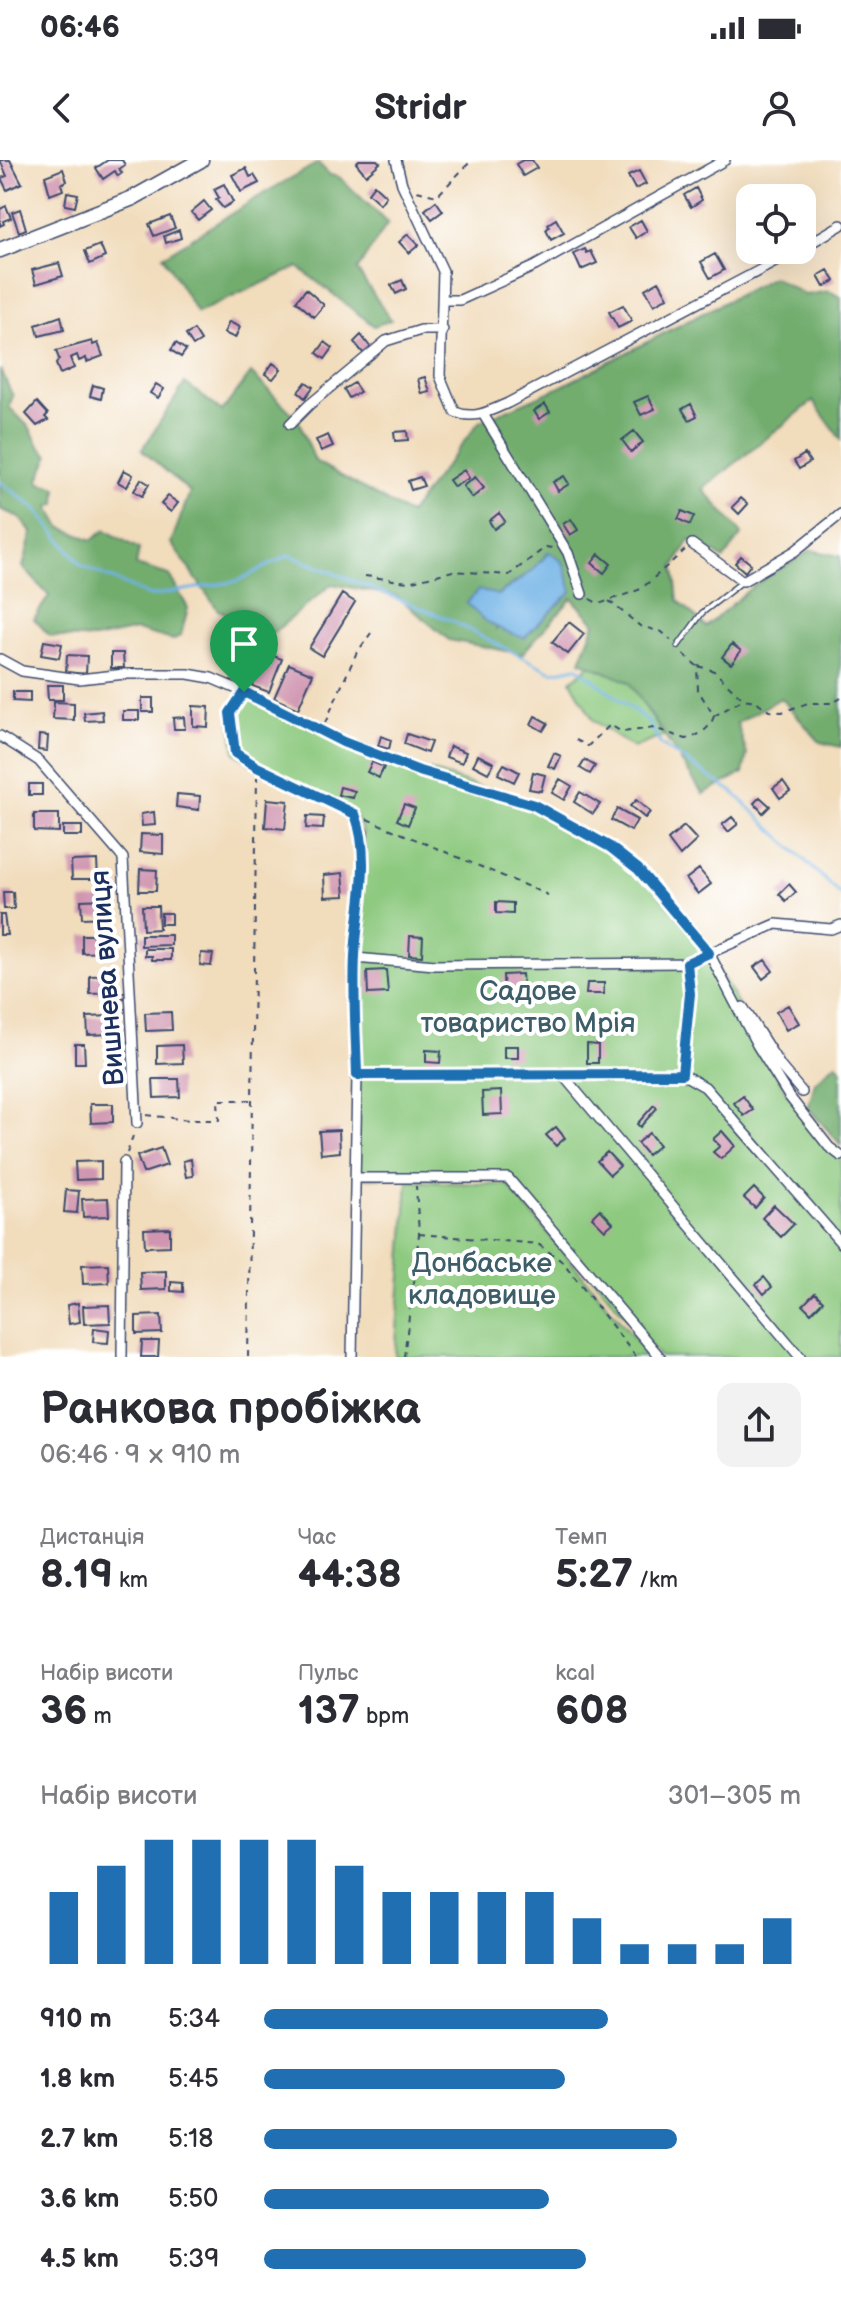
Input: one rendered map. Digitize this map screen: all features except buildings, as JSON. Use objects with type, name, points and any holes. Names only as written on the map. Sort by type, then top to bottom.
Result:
[{"type":"main road","points":[[0,250],[133,198],[201,160]]},
{"type":"street","points":[[396,160],[402,184],[443,271],[440,376],[455,412],[466,416],[483,414],[772,264]]},
{"type":"street","points":[[443,300],[460,300],[535,266],[725,160]]},
{"type":"street","points":[[816,240],[841,225]]},
{"type":"street","points":[[290,424],[386,341],[421,330],[443,330]]},
{"type":"street","points":[[483,414],[568,553],[582,594]]},
{"type":"street","points":[[692,544],[743,581],[795,551],[841,514]]},
{"type":"street","points":[[0,659],[22,671],[79,679],[125,674],[188,674],[211,678],[343,742],[419,771],[534,805],[610,847],[638,869],[709,953],[781,1067],[802,1092]]},
{"type":"street","name":"Вишнева вулиця","points":[[0,736],[39,761],[123,858],[137,1118]]},
{"type":"street","points":[[257,767],[355,814],[363,833],[363,872],[355,958],[357,1075],[352,1357]]},
{"type":"street","points":[[355,958],[435,965],[687,963],[776,924],[831,929],[841,925]]},
{"type":"street","points":[[709,953],[757,1045],[788,1095],[829,1147],[841,1156]]},
{"type":"street","points":[[561,1073],[800,1357]]},
{"type":"street","points":[[357,1075],[682,1074],[705,1087],[841,1243]]},
{"type":"street","points":[[122,1357],[124,1162]]},
{"type":"street","points":[[355,1178],[508,1178],[660,1357]]},
{"type":"lane","points":[[678,646],[702,613],[743,581]]},
{"type":"path","points":[[402,184],[437,196],[472,160]]},
{"type":"path","points":[[599,604],[641,589],[692,544]]},
{"type":"path","points":[[365,576],[408,582],[453,571],[509,575],[546,547],[568,553]]},
{"type":"path","points":[[609,601],[640,626],[662,632],[688,660],[714,671],[743,699],[756,701],[769,711],[782,712],[808,703],[833,703],[841,698]]},
{"type":"path","points":[[321,731],[356,654],[371,633]]},
{"type":"path","points":[[697,666],[698,690],[714,716]]},
{"type":"path","points":[[244,692],[230,713],[235,753],[257,767],[248,1357]]},
{"type":"path","points":[[576,740],[588,746],[610,725],[622,732],[654,728],[686,739],[705,730],[714,716],[743,699]]},
{"type":"path","points":[[355,814],[548,895]]},
{"type":"path","points":[[682,1074],[690,994],[687,963]]},
{"type":"path","points":[[124,1162],[137,1118],[219,1120],[218,1100],[251,1100]]},
{"type":"path","points":[[404,1357],[419,1234],[416,1177]]},
{"type":"path","points":[[419,1234],[538,1244],[563,1262],[636,1357]]},
{"type":"green space","points":[[318,163],[330,175],[339,177],[388,223],[357,270],[391,320],[374,326],[298,267],[197,313],[163,256]]},
{"type":"green space","points":[[773,277],[805,295],[829,291],[841,297],[841,440],[813,401],[703,489],[742,534],[723,560],[690,540],[674,567],[678,600],[706,627],[754,585],[811,550],[840,556],[841,747],[820,742],[781,698],[737,723],[747,754],[743,773],[703,794],[629,682],[580,661],[595,623],[572,598],[522,654],[449,640],[397,596],[332,584],[273,633],[218,610],[171,543],[190,492],[142,450],[185,383],[222,411],[251,373],[298,419],[315,461],[409,514],[479,422],[560,387]],"holes":[[[548,553],[572,591],[496,629],[497,595],[532,571]]]},
{"type":"green space","points":[[0,369],[13,396],[9,407],[30,428],[39,446],[49,455],[38,482],[57,488],[56,504],[49,507],[61,527],[92,540],[105,530],[139,549],[136,565],[169,575],[188,608],[181,635],[173,640],[136,630],[95,639],[50,636],[34,619],[49,596],[23,567],[32,532],[19,517],[0,509]]},
{"type":"green space","points":[[590,665],[629,682],[664,736],[633,748],[594,721],[571,681]]},
{"type":"green space","name":"Садове товариство Мрія","points":[[244,692],[343,742],[534,805],[638,869],[709,953],[788,1095],[841,1156],[841,1357],[660,1357],[508,1178],[355,1178],[363,833],[355,814],[257,767],[235,753],[230,713]]},
{"type":"green space","points":[[836,1063],[841,1069],[841,1145],[808,1108],[815,1082]]},
{"type":"green space","name":"Донбаське кладовище","points":[[408,1181],[508,1185],[650,1357],[395,1357]]},
{"type":"water","points":[[549,552],[563,562],[572,591],[524,638],[492,625],[467,603],[478,590],[498,595],[532,571]]},
{"type":"waterway","points":[[0,482],[36,509],[81,565],[150,596],[237,581],[289,555],[448,619],[552,672],[577,667],[648,721],[661,745],[733,792],[841,895]]},
{"type":"route","points":[[244,692],[343,742],[419,771],[534,805],[610,847],[638,869],[709,953],[687,963],[690,994],[682,1074],[357,1075],[355,958],[363,872],[363,833],[355,814],[257,767],[235,753],[230,713],[244,692]]}]
